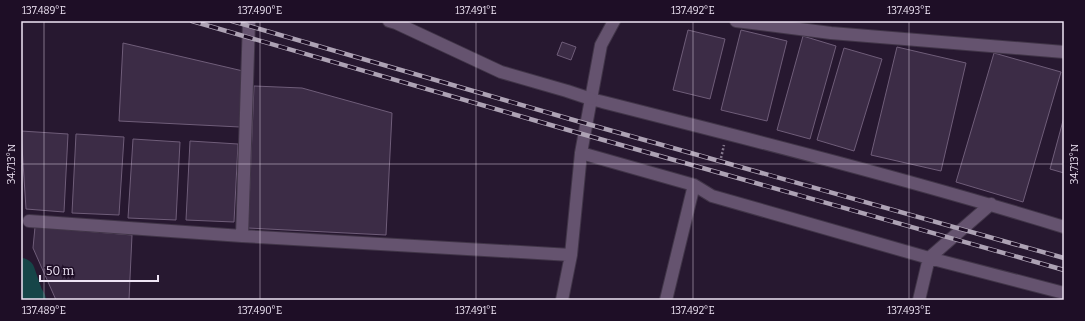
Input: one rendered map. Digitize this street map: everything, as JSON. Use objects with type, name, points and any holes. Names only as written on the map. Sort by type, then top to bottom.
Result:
[{"type":"street","points":[[242,236],[249,21]]},
{"type":"street","points":[[389,21],[501,72],[591,99],[726,133],[991,204],[1064,227]]},
{"type":"street","points":[[562,300],[572,255],[581,153],[601,45],[614,21]]},
{"type":"street","points":[[736,21],[832,33],[1064,52]]},
{"type":"street","points":[[581,153],[694,184],[712,196],[929,258],[1064,293]]},
{"type":"street","points":[[666,300],[694,184]]},
{"type":"street","points":[[919,300],[929,258],[991,204]]},
{"type":"street","points":[[29,221],[242,236],[572,255]]},
{"type":"building","points":[[688,30],[725,39],[710,99],[673,90]]},
{"type":"building","points":[[741,30],[787,41],[767,121],[721,110]]},
{"type":"building","points":[[803,36],[836,46],[810,139],[777,130]]},
{"type":"building","points":[[562,42],[576,47],[571,60],[557,55]]},
{"type":"building","points":[[123,43],[243,71],[240,127],[119,121]]},
{"type":"building","points":[[897,47],[966,63],[941,171],[871,155]]},
{"type":"building","points":[[844,48],[882,59],[854,151],[817,140]]},
{"type":"building","points":[[994,53],[1061,72],[1023,202],[956,182]]},
{"type":"building","points":[[254,86],[302,88],[392,113],[386,235],[248,228]]},
{"type":"building","points":[[1064,117],[1064,173],[1050,169]]},
{"type":"building","points":[[21,131],[68,134],[64,212],[26,209]]},
{"type":"building","points":[[76,134],[124,137],[119,215],[72,213]]},
{"type":"building","points":[[133,139],[180,142],[176,220],[128,218]]},
{"type":"building","points":[[190,141],[238,144],[234,222],[186,220]]},
{"type":"building","points":[[35,227],[132,235],[129,300],[56,300],[33,248]]},
{"type":"waterway","points":[[21,272],[32,300]]},
{"type":"railway","points":[[192,21],[568,130],[1064,270]]},
{"type":"railway","points":[[232,21],[570,119],[1064,258]]}]
